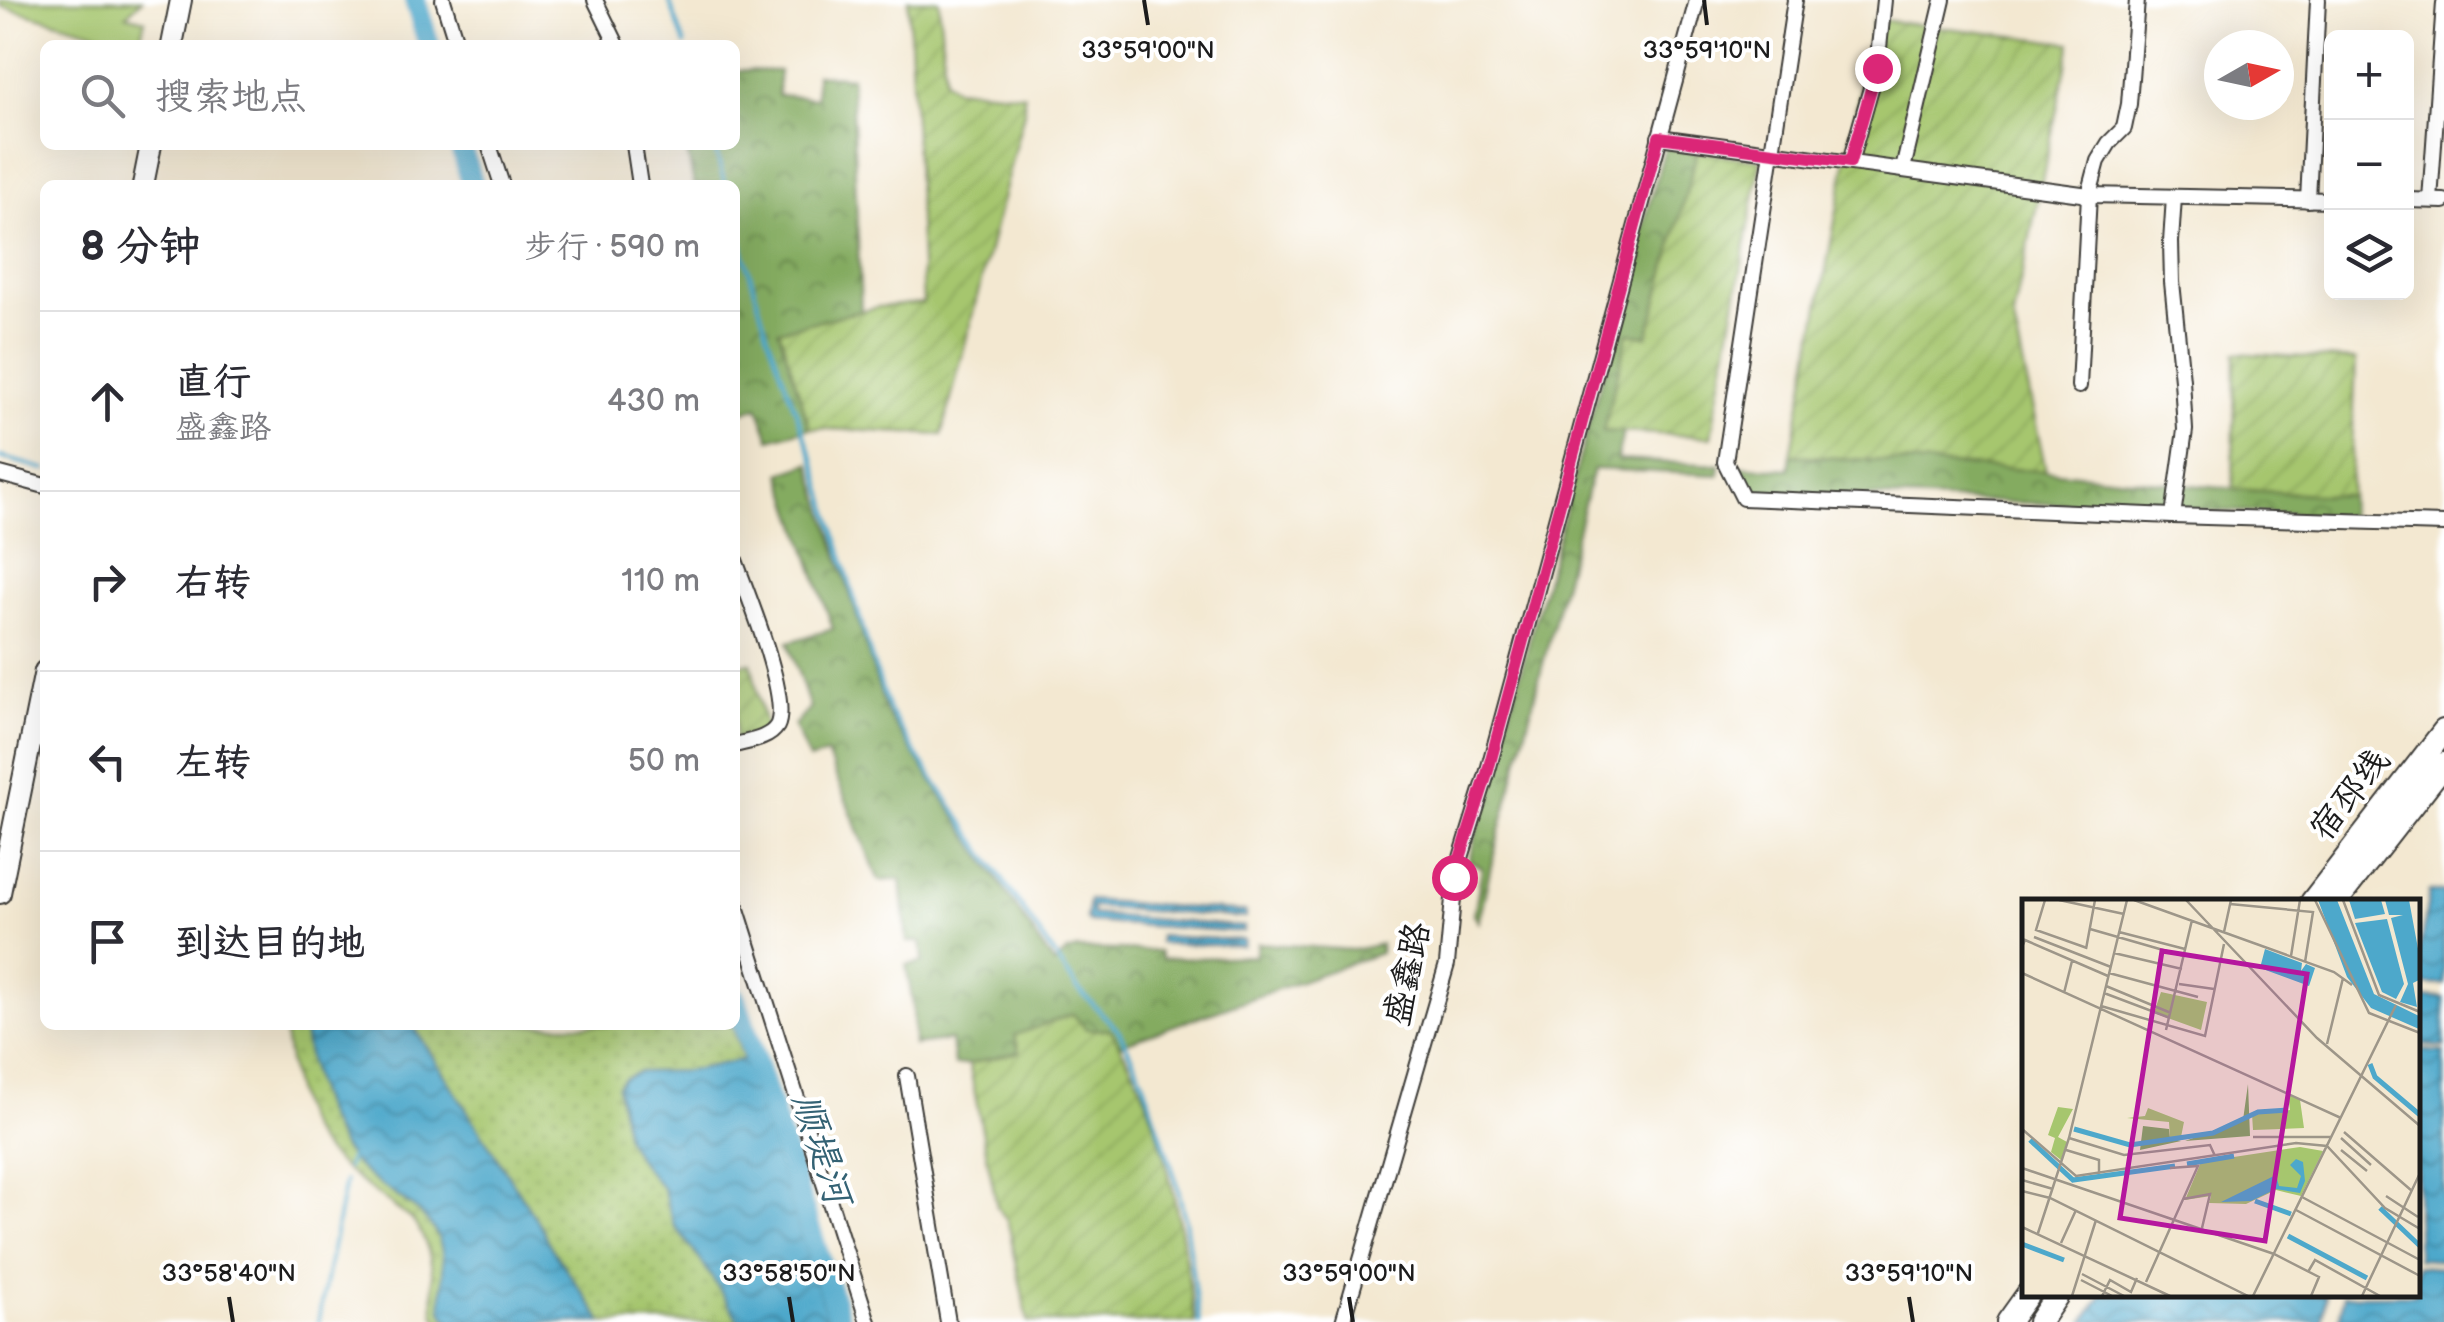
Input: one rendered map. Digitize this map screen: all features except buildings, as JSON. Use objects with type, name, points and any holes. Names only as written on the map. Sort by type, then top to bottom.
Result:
[{"type":"main road","name":"宿邳线","points":[[2314,899],[2444,732]]},
{"type":"main road","name":"宿邳线","points":[[2338,899],[2444,764]]},
{"type":"main road","points":[[2008,1322],[2026,1297]]},
{"type":"main road","points":[[2039,1322],[2056,1297]]},
{"type":"street","points":[[173,40],[181,0]]},
{"type":"street","points":[[442,0],[455,40]]},
{"type":"street","points":[[595,0],[615,40]]},
{"type":"street","name":"盛鑫路","points":[[1343,1322],[1447,964],[1454,877],[1487,774],[1697,0]]},
{"type":"street","points":[[1795,0],[1725,462],[1742,498],[2444,524]]},
{"type":"street","points":[[1850,162],[1877,68],[1884,0]]},
{"type":"street","points":[[1903,169],[1944,0]]},
{"type":"street","points":[[2079,386],[2088,195],[2098,160],[2124,128],[2136,0]]},
{"type":"street","points":[[2308,200],[2318,0]]},
{"type":"street","points":[[2437,200],[2444,3]]},
{"type":"street","points":[[1659,137],[2088,195],[2324,200]]},
{"type":"street","points":[[144,180],[151,150]]},
{"type":"street","points":[[491,150],[500,180]]},
{"type":"street","points":[[635,150],[639,180]]},
{"type":"street","points":[[2173,516],[2185,430],[2172,282],[2174,197]]},
{"type":"street","points":[[0,474],[40,485]]},
{"type":"street","points":[[740,575],[780,698],[776,726],[768,735],[740,743]]},
{"type":"street","points":[[0,893],[38,744]]},
{"type":"street","points":[[740,919],[868,1322]]},
{"type":"street","points":[[907,1076],[948,1322]]},
{"type":"green space","points":[[0,0],[142,0],[126,15],[145,20],[140,40],[124,40],[0,6]]},
{"type":"green space","points":[[908,0],[939,0],[945,80],[954,88],[1024,94],[1024,112],[942,435],[810,428],[779,330],[878,307],[923,303]]},
{"type":"green space","points":[[1873,19],[2071,43],[2013,317],[2046,471],[1791,455]]},
{"type":"green space","points":[[740,70],[779,71],[778,95],[816,98],[816,74],[851,77],[861,311],[779,331],[810,428],[770,439],[758,407],[740,412],[740,180],[693,180],[687,150],[740,150]]},
{"type":"green space","points":[[1665,147],[1697,152],[1648,337],[1628,334],[1604,431],[1623,432],[1617,460],[1720,465],[1719,475],[1593,469],[1479,922],[1474,914],[1482,868],[1469,860]]},
{"type":"green space","points":[[1697,152],[1761,160],[1711,437],[1603,431],[1628,333],[1648,336]]},
{"type":"green space","points":[[2235,353],[2356,360],[2350,496],[2233,489]]},
{"type":"green space","points":[[1791,455],[2350,496],[2349,516],[1748,492],[1732,466],[1789,469]]},
{"type":"green space","points":[[810,463],[886,712],[1054,964],[1077,949],[1159,951],[1162,959],[1255,956],[1258,943],[1353,950],[1381,944],[1380,953],[1119,1045],[1111,1031],[954,1065],[951,1040],[914,1045],[906,965],[923,962],[921,942],[907,942],[901,879],[879,881],[827,754],[809,760],[794,726],[810,708],[788,642],[833,629],[781,473]]},
{"type":"green space","points":[[751,663],[765,726],[763,731],[740,738],[740,664]]},
{"type":"green space","points":[[1073,1014],[1086,1029],[1111,1030],[1141,1086],[1169,1173],[1195,1322],[1028,1322],[1007,1220],[997,1207],[969,1064],[1019,1052],[1015,1035]]},
{"type":"green space","points":[[285,1030],[734,1030],[828,1322],[440,1322],[434,1314],[433,1277],[420,1233],[413,1221],[335,1161],[315,1139],[302,1114]]},
{"type":"water","points":[[2429,892],[2444,892],[2444,985],[2419,984],[2419,953]]},
{"type":"water","points":[[1089,900],[1245,912],[1245,918],[1092,907],[1092,914],[1244,927],[1243,932],[1089,922]]},
{"type":"water","points":[[1159,936],[1244,940],[1243,946],[1159,943]]},
{"type":"water","points":[[2419,997],[2444,998],[2444,1047],[2419,1045]]},
{"type":"water","points":[[304,1030],[416,1030],[548,1243],[603,1322],[448,1320],[442,1308],[443,1255],[436,1233],[413,1207],[365,1173],[339,1143],[310,1064]]},
{"type":"water","points":[[2419,1050],[2444,1052],[2444,1261],[2419,1259]]},
{"type":"water","points":[[745,1059],[829,1322],[740,1322],[674,1225],[663,1189],[626,1137],[617,1086],[624,1078],[639,1072],[687,1071]]},
{"type":"water","points":[[2419,1266],[2444,1268],[2444,1322],[2339,1322],[2343,1297],[2419,1297]]},
{"type":"water","points":[[2100,1297],[2326,1297],[2322,1322],[2084,1322]]},
{"type":"waterway","name":"顺堤河","points":[[415,0],[427,40]]},
{"type":"waterway","points":[[669,0],[683,40]]},
{"type":"waterway","name":"顺堤河","points":[[462,150],[471,180]]},
{"type":"waterway","points":[[715,150],[724,180]]},
{"type":"waterway","points":[[740,239],[768,336],[815,463],[889,710],[1077,988],[1119,1031],[1143,1080],[1176,1180],[1199,1322]]},
{"type":"waterway","points":[[0,457],[40,468]]},
{"type":"waterway","name":"顺堤河","points":[[740,1012],[840,1322]]},
{"type":"waterway","points":[[347,1168],[350,1158]]},
{"type":"waterway","points":[[318,1322],[345,1181]]},
{"type":"route","points":[[1454,877],[1487,774],[1659,137],[1850,162],[1877,68]]}]
